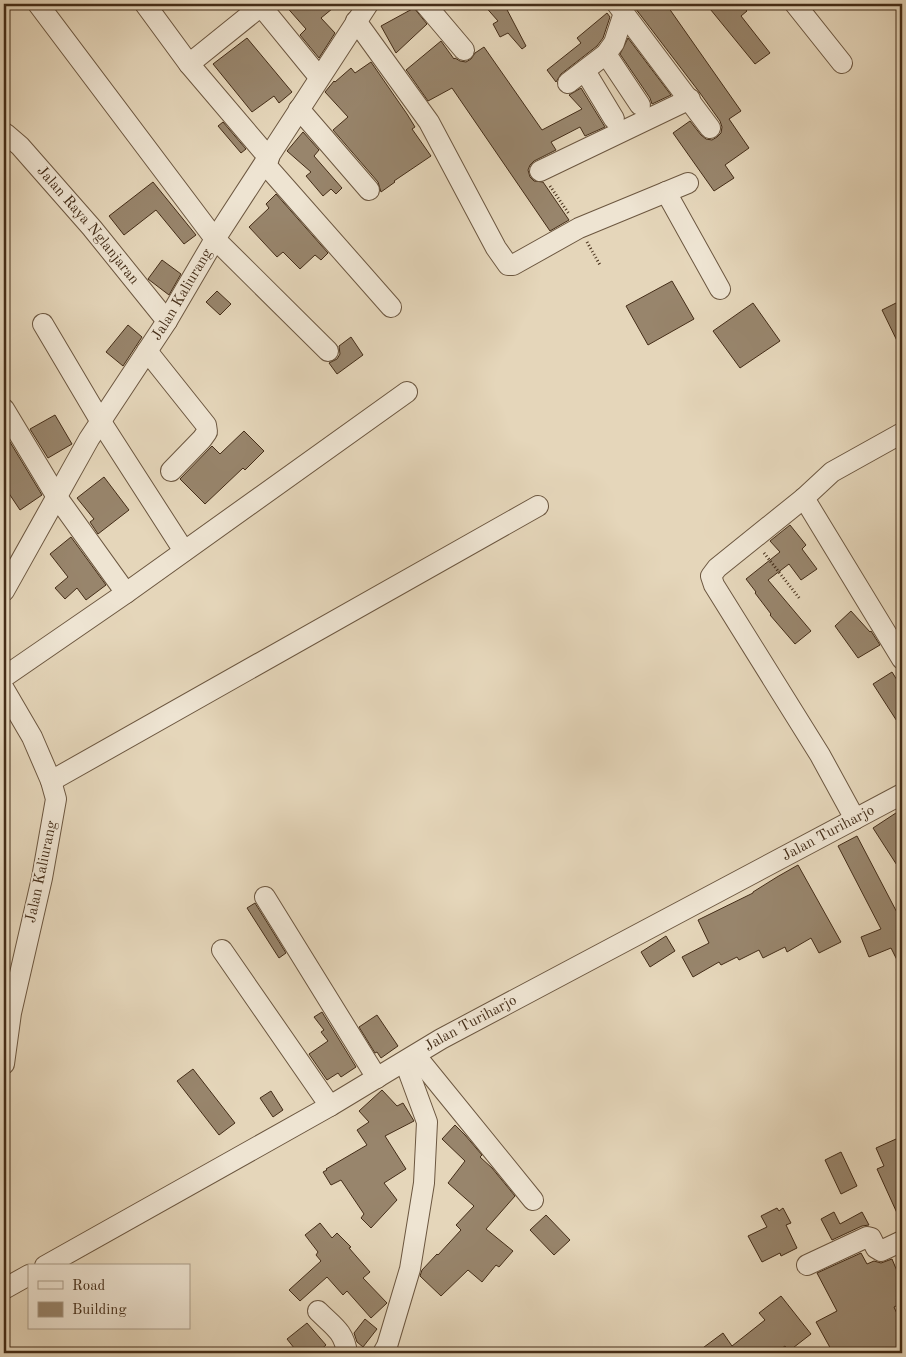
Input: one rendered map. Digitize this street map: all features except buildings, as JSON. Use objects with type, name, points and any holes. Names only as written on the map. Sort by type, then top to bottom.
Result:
[{"type":"street","points":[[38,4],[215,239],[328,350]]},
{"type":"street","points":[[145,4],[189,64],[267,161],[391,307]]},
{"type":"street","name":"Jalan Kaliurang","points":[[4,591],[101,422],[167,321],[215,239],[267,161],[298,109],[368,4]]},
{"type":"street","points":[[425,4],[464,50]]},
{"type":"street","points":[[795,4],[842,63]]},
{"type":"street","points":[[189,64],[260,6],[319,77]]},
{"type":"street","points":[[568,83],[606,54],[614,43],[620,9]]},
{"type":"street","points":[[620,9],[690,99],[710,128]]},
{"type":"street","points":[[356,21],[429,122],[496,248],[508,265],[513,265],[579,228],[688,183]]},
{"type":"street","points":[[606,54],[640,104]]},
{"type":"street","points":[[585,71],[614,119]]},
{"type":"street","points":[[540,171],[690,99]]},
{"type":"street","points":[[298,109],[369,190]]},
{"type":"street","name":"Jalan Raya Nglanjaran","points":[[4,134],[20,146],[92,228],[167,321]]},
{"type":"street","points":[[666,192],[720,289]]},
{"type":"street","points":[[43,324],[101,422],[184,551]]},
{"type":"street","points":[[147,351],[206,425],[207,432],[202,439],[171,470]]},
{"type":"street","points":[[4,677],[126,593],[406,392]]},
{"type":"street","points":[[4,409],[57,497],[126,593]]},
{"type":"street","points":[[855,819],[820,756],[714,585],[712,573],[804,498],[832,472],[902,433]]},
{"type":"street","points":[[804,498],[902,659]]},
{"type":"street","points":[[51,780],[538,506]]},
{"type":"street","name":"Jalan Kaliurang","points":[[4,689],[32,737],[51,780],[56,799],[55,813],[8,1015],[4,1064]]},
{"type":"street","name":"Jalan Turiharjo","points":[[49,1264],[330,1106],[450,1035],[902,794]]},
{"type":"street","points":[[265,897],[377,1078]]},
{"type":"street","points":[[222,950],[330,1106]]},
{"type":"street","points":[[410,1059],[533,1200]]},
{"type":"street","points":[[383,1353],[387,1346],[410,1269],[424,1183],[427,1122],[410,1059]]},
{"type":"street","points":[[807,1265],[867,1237],[871,1238],[876,1248],[881,1251],[902,1241]]},
{"type":"street","points":[[4,1289],[28,1276]]},
{"type":"street","points":[[318,1311],[340,1332],[347,1353]]},
{"type":"path","points":[[540,171],[579,228],[600,265]]},
{"type":"path","points":[[752,539],[800,598]]}]
